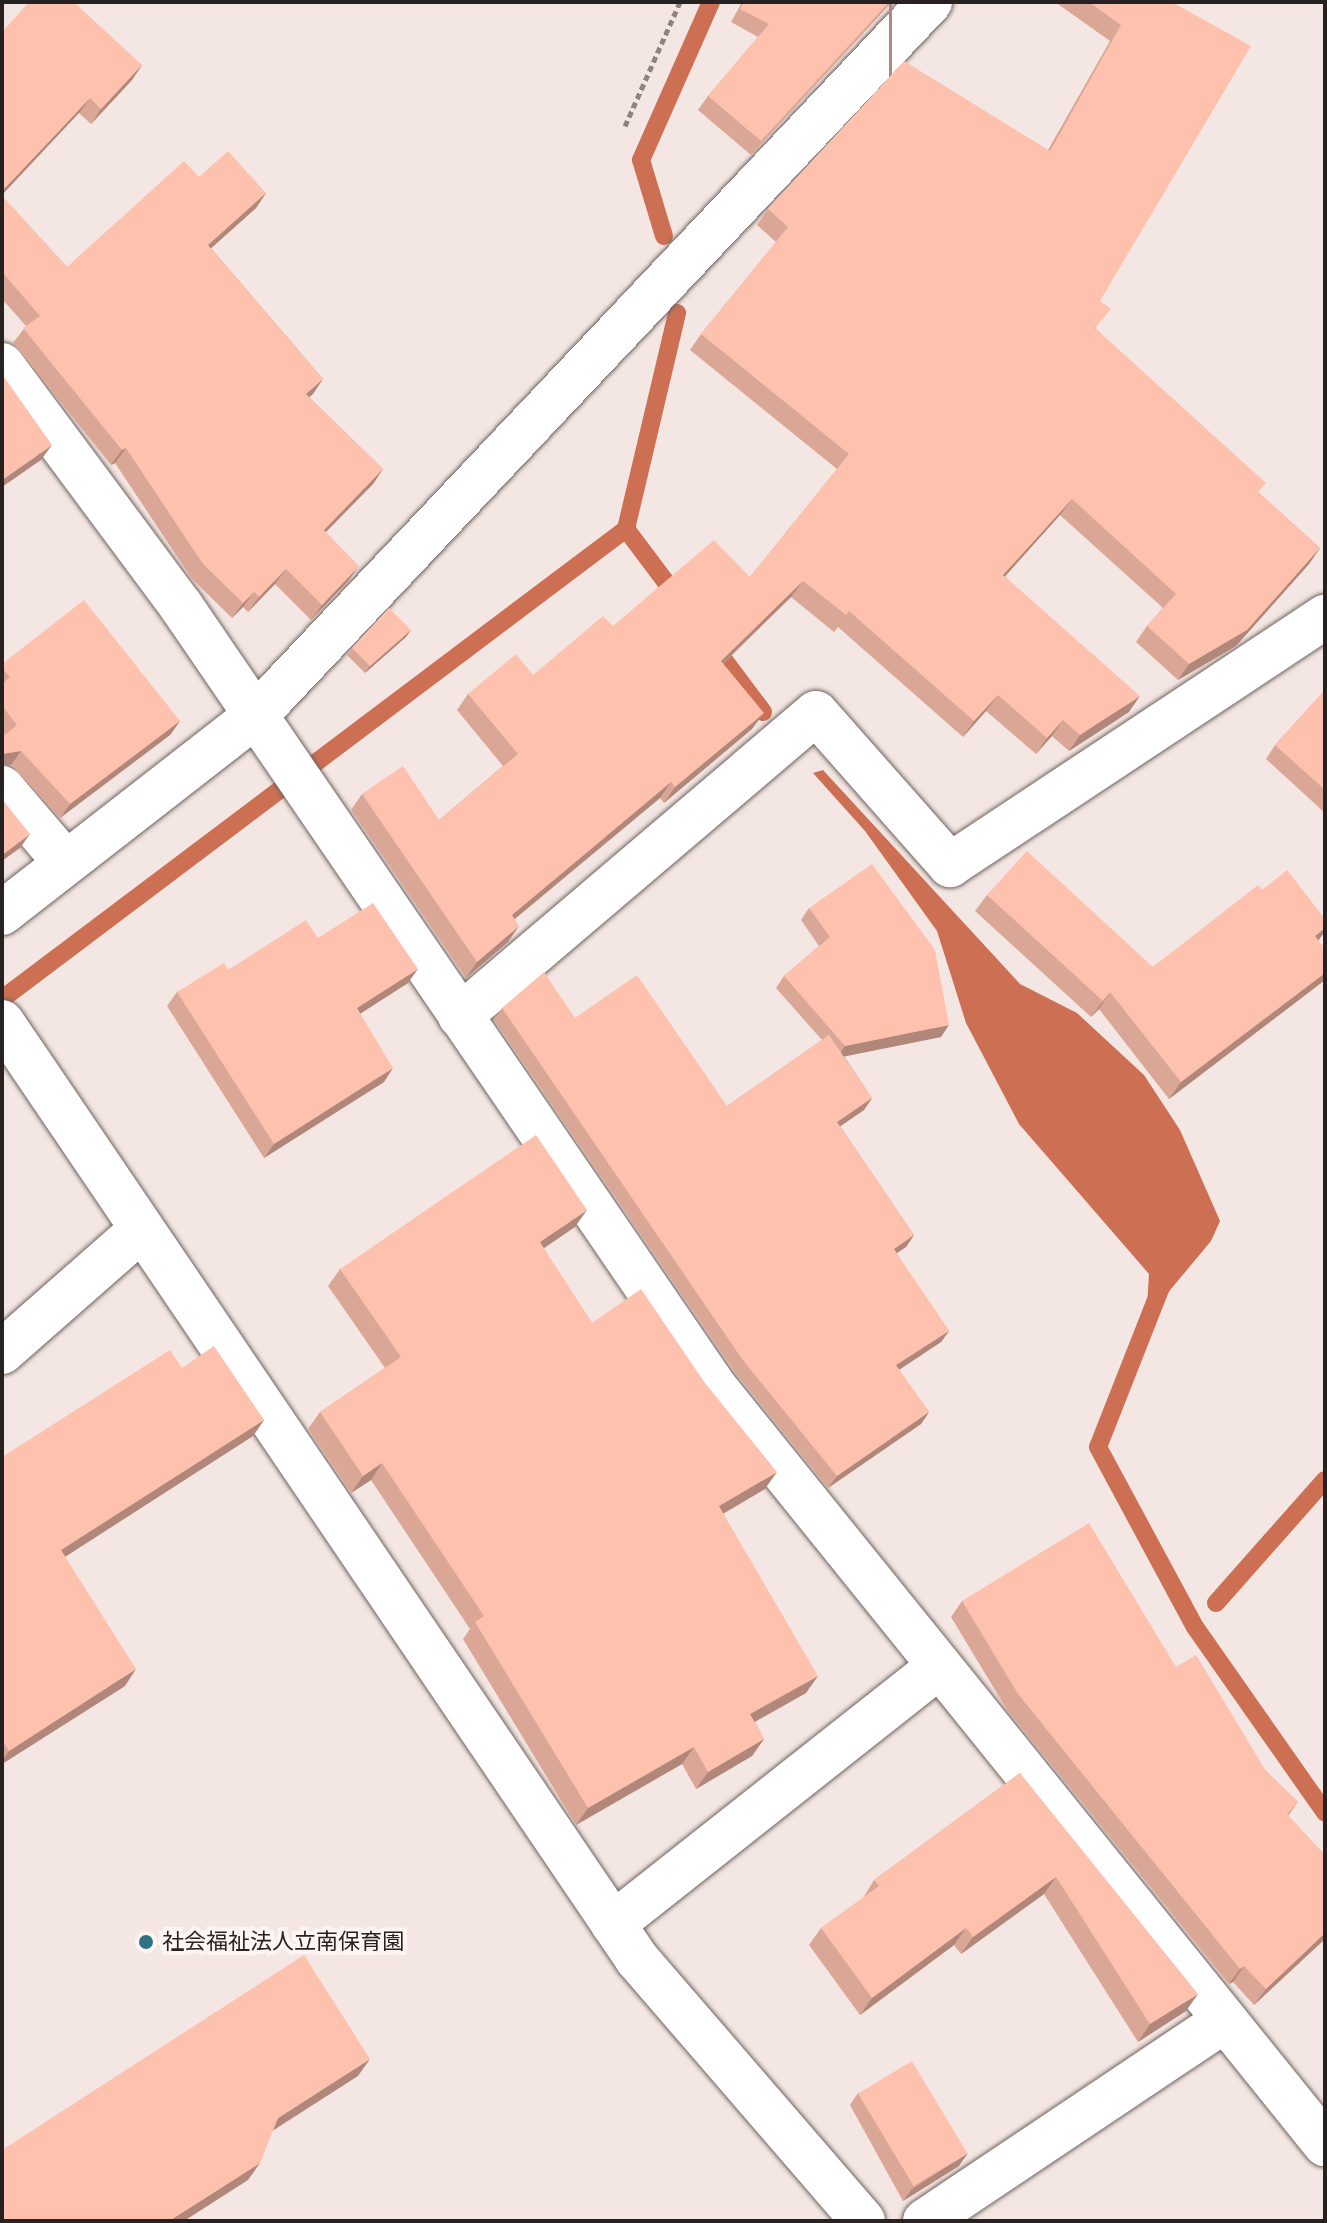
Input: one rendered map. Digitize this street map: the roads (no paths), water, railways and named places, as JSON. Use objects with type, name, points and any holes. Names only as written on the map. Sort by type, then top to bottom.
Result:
[{"type":"street","points":[[2,913],[255,716],[930,2]]},
{"type":"street","points":[[2,365],[181,606],[309,798],[714,1386],[1325,2144]]},
{"type":"street","points":[[460,1016],[816,713],[950,865],[1325,617]]},
{"type":"street","points":[[2,788],[65,862]]},
{"type":"street","points":[[2,1022],[637,1959],[863,2221]]},
{"type":"street","points":[[2,1352],[142,1229]]},
{"type":"street","points":[[613,1924],[938,1667]]},
{"type":"street","points":[[925,2221],[1225,2020]]},
{"type":"waterway","points":[[664,236],[641,160],[711,2]]},
{"type":"waterway","points":[[2,999],[626,529],[677,313]]},
{"type":"waterway","points":[[626,529],[680,601]]},
{"type":"waterway","points":[[712,644],[763,712]]},
{"type":"waterway","points":[[1163,1282],[1098,1447],[1195,1627],[1325,1813]]},
{"type":"waterway","points":[[1216,1603],[1325,1480]]},
{"type":"place","name":"社会福祉法人立南保育園","points":[[146,1942]]}]
